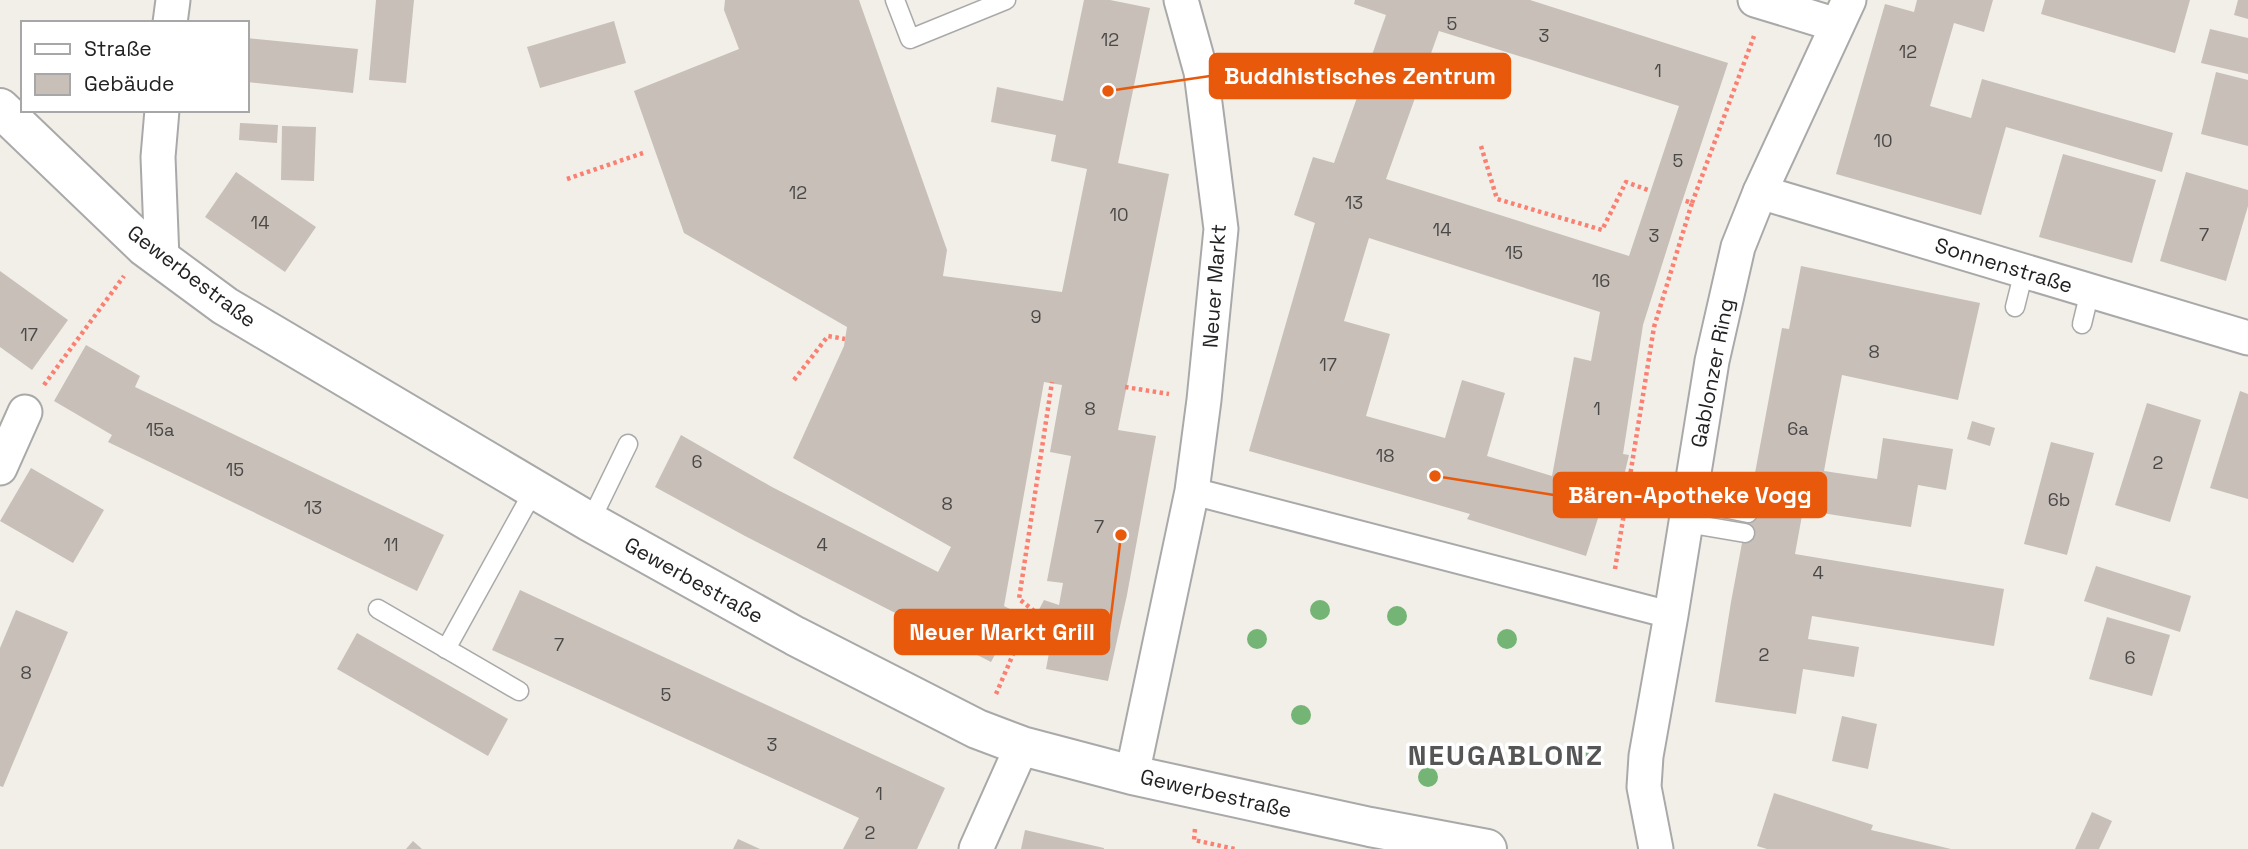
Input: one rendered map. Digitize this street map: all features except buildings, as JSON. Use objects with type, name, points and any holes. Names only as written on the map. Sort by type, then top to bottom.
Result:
[{"type":"street","points":[[170,21],[173,0]]},
{"type":"street","name":"Neuer Markt","points":[[1132,775],[1192,491],[1221,229],[1201,72],[1181,0]]},
{"type":"street","points":[[1760,2],[1843,13]]},
{"type":"street","name":"Gablonzer Ring","points":[[1656,849],[1643,787],[1646,756],[1712,361],[1738,247],[1760,192],[1843,13]]},
{"type":"street","name":"Gewerbestraße","points":[[16,112],[154,253],[225,306],[590,522],[795,636],[982,731],[1022,746],[1132,775],[1370,827],[1487,849]]},
{"type":"street","points":[[154,253],[162,112]]},
{"type":"street","name":"Sonnenstraße","points":[[1760,192],[2248,338]]},
{"type":"street","points":[[0,468],[24,412]]},
{"type":"street","points":[[1192,491],[1671,615]]},
{"type":"street","points":[[976,849],[1022,746]]},
{"type":"lane","points":[[895,0],[910,38],[1006,0]]},
{"type":"lane","points":[[2015,307],[2024,271]]},
{"type":"lane","points":[[2082,324],[2090,291]]},
{"type":"lane","points":[[590,522],[628,443]]},
{"type":"lane","points":[[446,649],[534,490]]},
{"type":"lane","points":[[1687,512],[1748,513]]},
{"type":"lane","points":[[1687,512],[1745,533]]},
{"type":"lane","points":[[378,609],[519,691]]},
{"type":"path","points":[[1610,599],[1654,327],[1692,203],[1760,2]]},
{"type":"path","points":[[1481,146],[1497,199],[1602,230],[1626,182],[1648,190]]},
{"type":"path","points":[[567,179],[643,153]]},
{"type":"path","points":[[1683,200],[1692,203]]},
{"type":"path","points":[[24,412],[154,253]]},
{"type":"path","points":[[794,380],[828,336],[845,339]]},
{"type":"path","points":[[1029,618],[1033,610],[1019,599],[1052,382]]},
{"type":"path","points":[[1125,387],[1139,389]]},
{"type":"path","points":[[982,731],[1020,638]]},
{"type":"place","name":"Buddhistisches Zentrum","points":[[1108,91]]},
{"type":"place","name":"Bären-Apotheke Vogg","points":[[1435,476]]},
{"type":"place","name":"Neuer Markt Grill","points":[[1121,535]]},
{"type":"district","name":"NEUGABLONZ","points":[[1506,755]]}]
